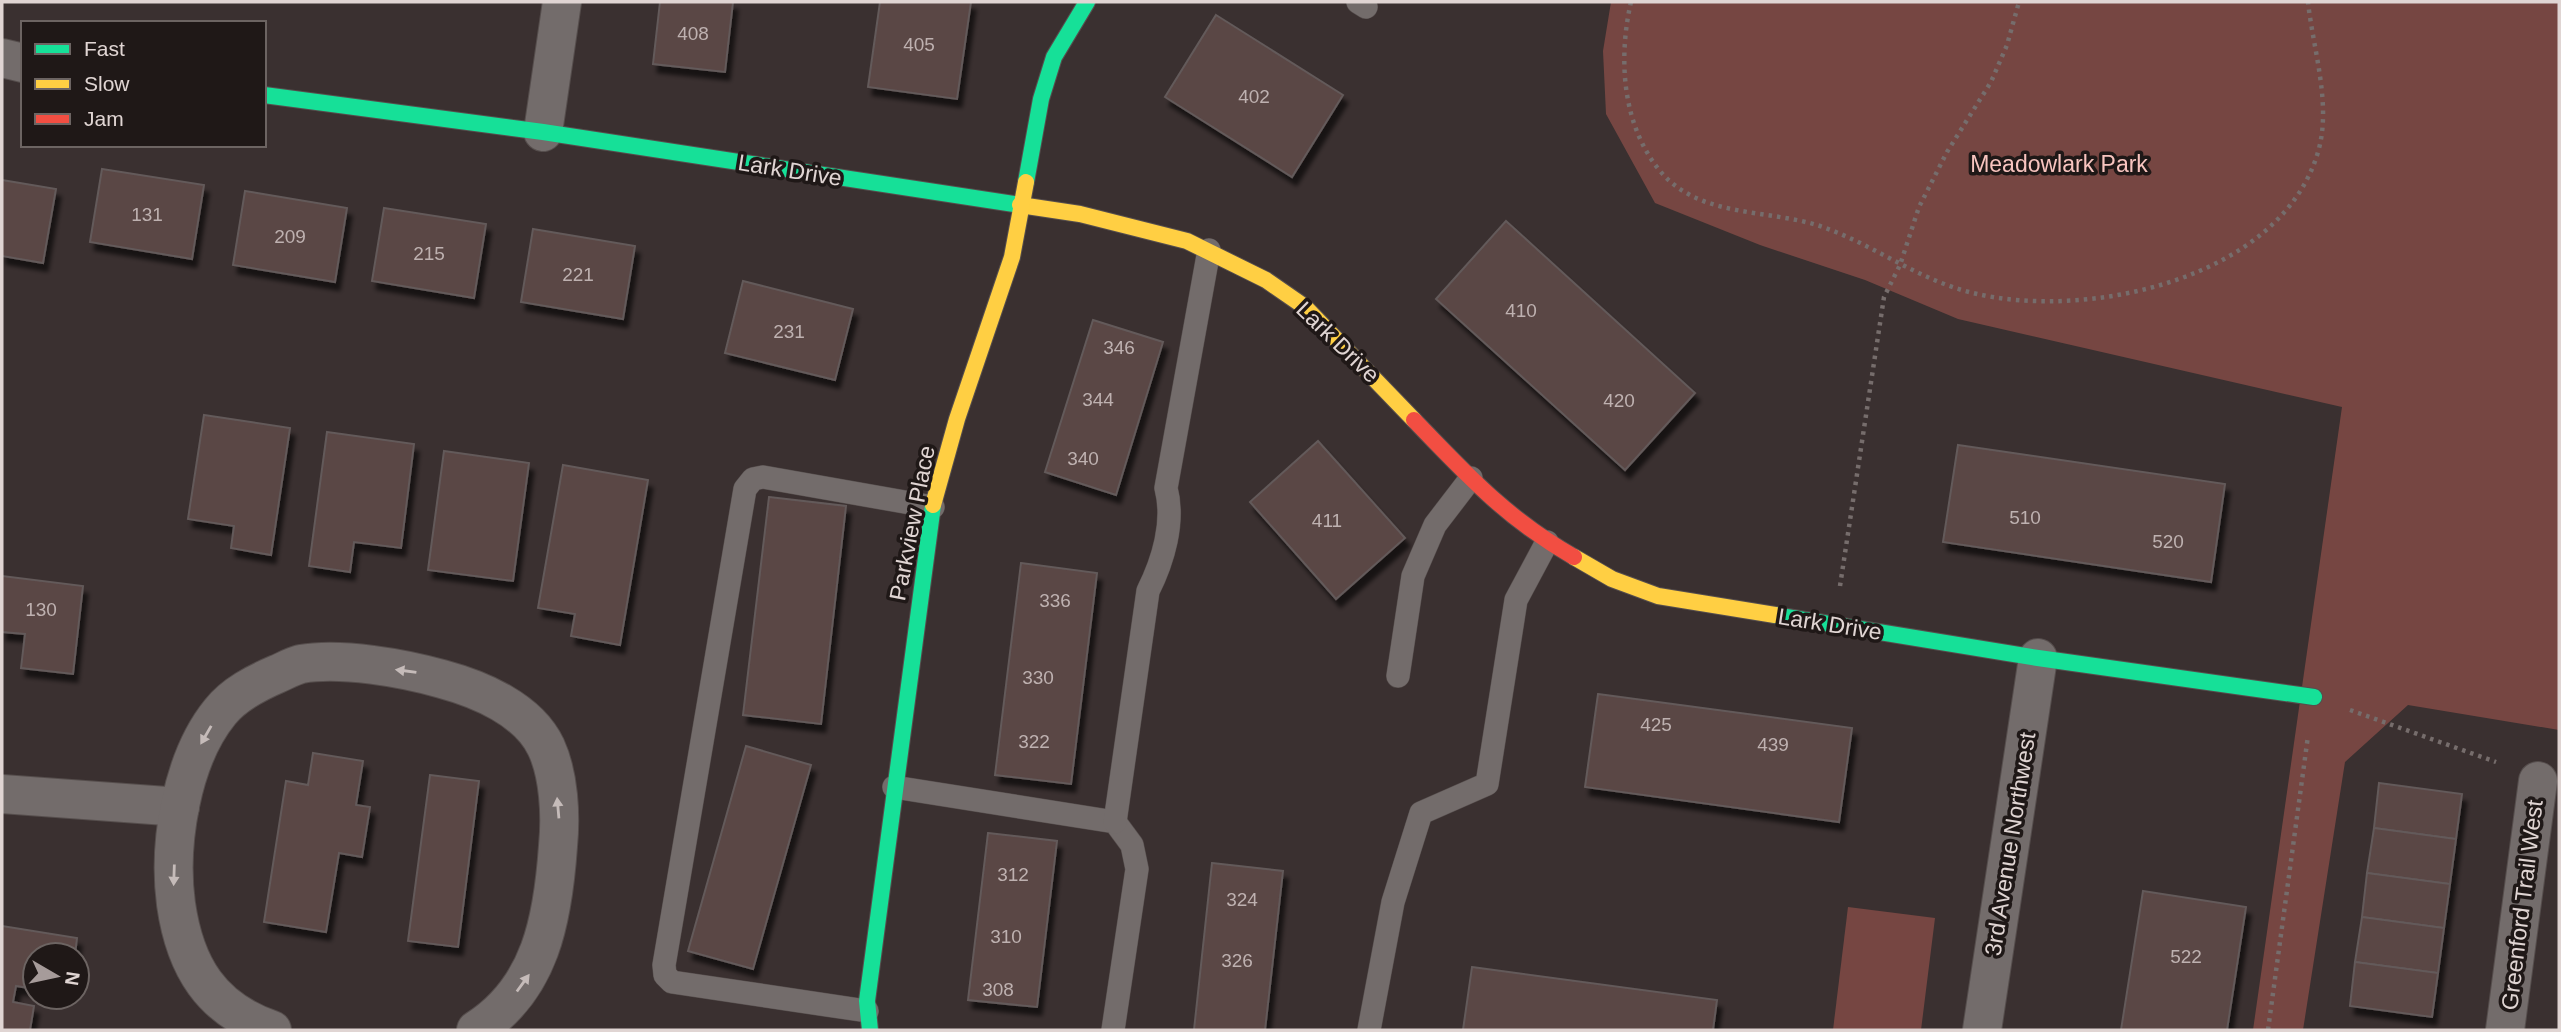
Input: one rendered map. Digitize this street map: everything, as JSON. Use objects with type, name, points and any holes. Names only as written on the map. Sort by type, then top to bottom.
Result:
[{"type":"street","points":[[542,132],[562,2]]},
{"type":"street","name":"Parkview Place","points":[[868,1020],[894,787],[933,507],[957,419],[1012,257],[1033,133],[1054,57],[1087,2]]},
{"type":"street","points":[[2,58],[21,63]]},
{"type":"street","name":"Lark Drive","points":[[266,95],[542,132],[1080,214],[1187,241],[1266,280],[1305,307],[1492,500],[1547,542],[1612,579],[1658,596],[2038,657],[2314,696]]},
{"type":"street","name":"3rd Avenue Northwest","points":[[1982,1030],[2038,657]]},
{"type":"street","points":[[272,1030],[255,1024],[217,1000],[193,967],[179,923],[174,887],[180,807],[197,752],[220,712],[251,685],[300,664],[347,664],[415,671],[474,687],[515,711],[545,746],[556,786],[560,828],[556,876],[547,930],[530,974],[500,1015],[476,1030]]},
{"type":"street","name":"Greenford Trail West","points":[[2505,1030],[2538,780]]},
{"type":"street","points":[[2,794],[180,807]]},
{"type":"lane","points":[[1115,822],[1148,591],[1161,566],[1171,506],[1166,488],[1209,250]]},
{"type":"lane","points":[[868,1020],[672,982],[664,975],[664,965],[745,489],[753,479],[763,477],[933,507]]},
{"type":"lane","points":[[1398,676],[1413,576],[1435,525],[1471,478]]},
{"type":"lane","points":[[1369,1030],[1393,902],[1421,813],[1487,784],[1516,600],[1547,542]]},
{"type":"lane","points":[[894,787],[1115,822],[1132,845],[1137,869],[1113,1030]]},
{"type":"path","points":[[1631,2],[1624,73],[1629,108],[1637,134],[1661,173],[1680,189],[1701,201],[1822,227],[1900,265],[1973,293],[2043,303],[2073,303],[2115,296],[2163,283],[2231,256],[2277,220],[2302,191],[2319,151],[2322,102],[2308,2]]},
{"type":"path","points":[[1840,583],[1884,297],[1900,265],[1919,207],[1947,152],[1991,82],[2007,45],[2019,2]]},
{"type":"path","points":[[2268,1030],[2314,696],[2496,762]]},
{"type":"green space","name":"Meadowlark Park","points":[[1611,2],[2559,2],[2559,730],[2408,705],[2345,762],[2303,1030],[2253,1030],[2342,407],[1958,319],[1865,280],[1760,245],[1655,203],[1606,114],[1603,51]]},
{"type":"green space","points":[[1848,907],[1935,918],[1921,1030],[1833,1030]]},
{"type":"building","points":[[660,2],[733,2],[725,72],[653,64]]},
{"type":"building","points":[[880,2],[971,2],[957,99],[868,87]]},
{"type":"building","points":[[1216,15],[1343,95],[1292,177],[1165,97]]},
{"type":"building","points":[[102,169],[204,185],[192,259],[90,242]]},
{"type":"building","points":[[2,180],[56,189],[43,263],[2,256]]},
{"type":"building","points":[[245,191],[347,208],[335,282],[233,265]]},
{"type":"building","points":[[384,208],[486,224],[474,298],[372,281]]},
{"type":"building","points":[[1506,221],[1695,393],[1625,470],[1436,299]]},
{"type":"building","points":[[533,229],[635,246],[623,319],[521,302]]},
{"type":"building","points":[[743,281],[853,309],[835,380],[725,353]]},
{"type":"building","points":[[1093,320],[1163,342],[1116,495],[1045,472]]},
{"type":"building","points":[[204,415],[290,428],[271,555],[231,548],[234,526],[188,519]]},
{"type":"building","points":[[327,432],[414,444],[401,548],[354,542],[350,572],[309,566]]},
{"type":"building","points":[[1318,441],[1405,538],[1336,599],[1250,502]]},
{"type":"building","points":[[1958,445],[2225,484],[2211,582],[1943,542]]},
{"type":"building","points":[[444,451],[529,463],[513,581],[428,570]]},
{"type":"building","points":[[563,465],[648,480],[620,645],[571,636],[575,614],[538,608]]},
{"type":"building","points":[[769,497],[846,506],[821,724],[743,715]]},
{"type":"building","points":[[1021,563],[1097,573],[1071,784],[995,775]]},
{"type":"building","points":[[2,576],[83,586],[73,674],[21,668],[25,634],[2,632]]},
{"type":"building","points":[[1598,694],[1852,728],[1839,822],[1585,787]]},
{"type":"building","points":[[746,746],[811,765],[753,969],[688,951]]},
{"type":"building","points":[[313,753],[363,761],[356,805],[370,807],[362,857],[339,853],[326,932],[264,922],[286,781],[308,785]]},
{"type":"building","points":[[430,775],[479,781],[458,947],[408,941]]},
{"type":"building","points":[[2379,783],[2462,794],[2456,839],[2374,828]]},
{"type":"building","points":[[2374,828],[2456,839],[2450,884],[2367,873]]},
{"type":"building","points":[[988,833],[1057,841],[1037,1007],[968,1000]]},
{"type":"building","points":[[1212,863],[1283,871],[1265,1030],[1194,1030]]},
{"type":"building","points":[[2367,873],[2450,884],[2444,928],[2362,917]]},
{"type":"building","points":[[2143,891],[2246,907],[2227,1030],[2121,1030]]},
{"type":"building","points":[[2362,917],[2444,928],[2438,973],[2355,962]]},
{"type":"building","points":[[2,926],[77,938],[77,941],[21,941],[21,987],[16,986],[13,1002],[21,1004],[21,1011],[33,1011],[30,1030],[2,1030]]},
{"type":"building","points":[[2355,962],[2438,973],[2432,1017],[2350,1006]]},
{"type":"building","points":[[1472,967],[1717,1000],[1713,1030],[1463,1030]]},
{"type":"traffic: fast","points":[[1026,182],[1041,99],[1054,57],[1087,2]]},
{"type":"traffic: fast","points":[[266,95],[543,132],[1020,205]]},
{"type":"traffic: fast","points":[[870,1030],[867,1001],[933,505]]},
{"type":"traffic: fast","points":[[1775,615],[2038,658],[2314,697]]},
{"type":"traffic: slow","points":[[933,505],[957,419],[1012,257],[1026,182]]},
{"type":"traffic: slow","points":[[1020,205],[1080,214],[1187,241],[1266,280],[1305,307],[1414,420]]},
{"type":"traffic: slow","points":[[1574,557],[1612,579],[1658,596],[1775,615]]},
{"type":"traffic: jam","points":[[1414,420],[1508,511],[1574,557]]}]
